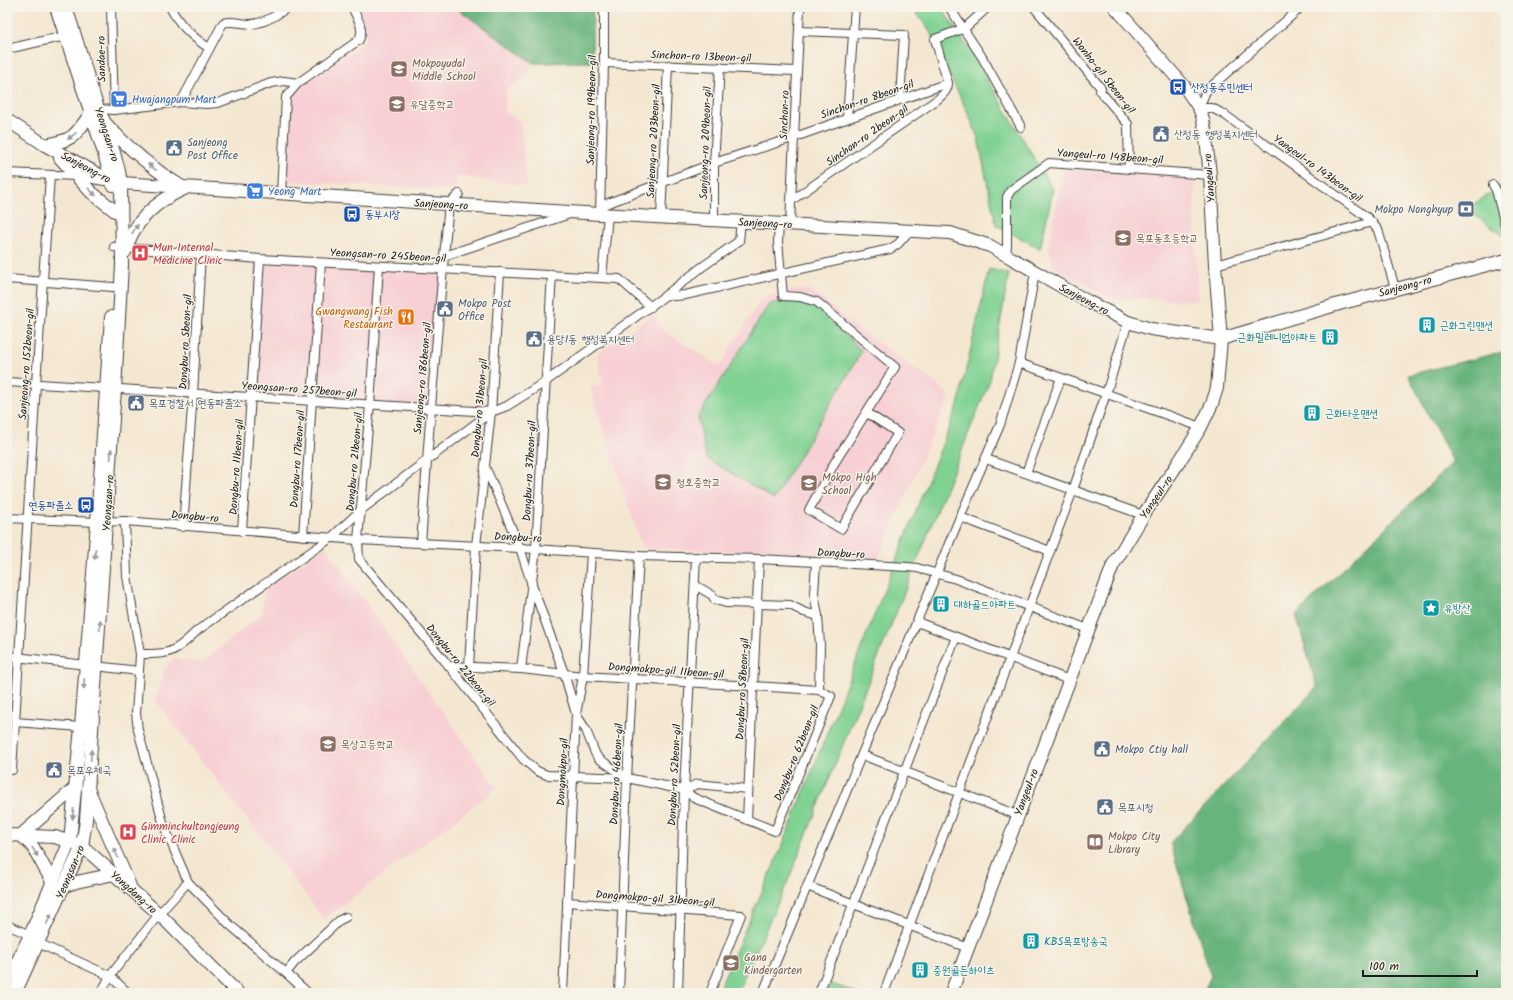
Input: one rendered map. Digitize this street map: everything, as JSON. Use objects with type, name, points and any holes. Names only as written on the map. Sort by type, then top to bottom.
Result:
[{"type":"street","name":"Yeongsan-ro","points":[[56,7],[65,36],[95,111],[104,122],[119,171],[116,183],[115,211],[121,248],[113,287],[111,388]]},
{"type":"street","name":"Yeongsan-ro","points":[[15,993],[34,939],[86,820],[89,789],[91,665],[111,388],[122,265],[116,183],[66,7]]},
{"type":"street","name":"Sandae-ro","points":[[111,7],[114,110]]},
{"type":"street","points":[[170,7],[183,27],[194,38],[209,48]]},
{"type":"street","points":[[181,102],[223,23],[229,21],[252,24],[261,22],[278,14],[288,7]]},
{"type":"street","points":[[281,194],[285,100],[289,92],[298,83],[359,40],[362,29],[352,7]]},
{"type":"street","name":"Sanjeong-ro 199beon-gil","points":[[602,278],[604,215],[604,7]]},
{"type":"street","name":"Sinchon-ro","points":[[800,7],[796,71],[792,200],[778,242],[783,296],[800,297],[817,302],[895,367],[867,413]]},
{"type":"street","points":[[847,118],[855,7]]},
{"type":"street","points":[[949,7],[965,28],[1021,127]]},
{"type":"street","points":[[948,83],[935,39],[965,28],[988,7]]},
{"type":"street","name":"Wonho-gil 5beon-gil","points":[[1034,7],[1102,88],[1100,91],[1128,124],[1129,168]]},
{"type":"street","name":"Yangeul-ro","points":[[951,993],[1017,815],[1113,565],[1143,515],[1177,465],[1200,427],[1212,404],[1217,388],[1221,339],[1210,175],[1205,129],[1198,108],[1184,86],[1116,7]]},
{"type":"street","points":[[1198,108],[1206,91],[1300,7]]},
{"type":"street","points":[[798,32],[904,35],[900,99]]},
{"type":"street","points":[[7,49],[65,36]]},
{"type":"street","name":"Sinchon-ro 13beon-gil","points":[[604,63],[796,71]]},
{"type":"street","name":"Sanjeong-ro 203beon-gil","points":[[661,218],[668,65]]},
{"type":"street","name":"Sanjeong-ro 209beon-gil","points":[[714,220],[714,163],[720,67]]},
{"type":"street","points":[[45,145],[68,140],[95,111],[181,102],[207,104],[218,103],[272,83],[284,81],[298,83]]},
{"type":"street","name":"Sinchon-ro 8beon-gil","points":[[604,215],[603,205],[714,163],[794,137],[948,83]]},
{"type":"street","name":"Sinchon-ro 2beon-gil","points":[[792,200],[938,98],[946,91],[948,88],[948,83]]},
{"type":"street","name":"Yangeul-ro 143beon-gil","points":[[1198,108],[1212,108],[1225,115],[1372,222],[1378,230],[1395,288]]},
{"type":"street","name":"Sanjeong-ro","points":[[7,120],[45,145],[116,183],[604,215],[936,231],[961,236],[990,246],[1087,301],[1128,322],[1151,329],[1221,339],[1395,288],[1506,260]]},
{"type":"street","points":[[104,122],[153,168],[185,188]]},
{"type":"street","points":[[45,145],[60,158],[91,192],[115,211]]},
{"type":"street","name":"Yangeul-ro 148beon-gil","points":[[1006,255],[1007,197],[1011,190],[1049,163],[1210,175]]},
{"type":"street","points":[[7,173],[77,176],[116,183]]},
{"type":"street","name":"Sanjeong-ro 152beon-gil","points":[[9,770],[15,722],[20,657],[50,176]]},
{"type":"street","points":[[1493,185],[1496,190],[1506,229]]},
{"type":"street","points":[[121,248],[140,221],[154,206],[171,194],[185,188]]},
{"type":"street","points":[[450,204],[459,194]]},
{"type":"street","name":"Sanjeong-ro 186beon-gil","points":[[421,543],[430,407],[450,204]]},
{"type":"street","points":[[444,256],[574,213]]},
{"type":"street","points":[[140,654],[158,653],[178,648],[198,630],[331,538],[361,510],[491,412],[507,406],[545,382],[650,307],[702,266],[739,241],[741,222]]},
{"type":"street","points":[[1215,265],[1372,222]]},
{"type":"street","points":[[666,295],[685,295],[890,249],[898,244],[910,230]]},
{"type":"street","name":"Yeongsan-ro 245beon-gil","points":[[121,248],[321,263],[552,274],[619,279],[650,307]]},
{"type":"street","name":"Dongbu-ro 5beon-gil","points":[[183,527],[202,254]]},
{"type":"street","name":"Dongbu-ro 11beon-gil","points":[[242,531],[260,259]]},
{"type":"street","name":"Dongbu-ro 17beon-gil","points":[[303,536],[321,263]]},
{"type":"street","name":"Dongbu-ro 21beon-gil","points":[[358,540],[380,266]]},
{"type":"street","name":"Dongbu-ro 31beon-gil","points":[[469,667],[476,546],[491,412],[500,272]]},
{"type":"street","points":[[763,993],[960,517],[1000,425],[1019,363],[1035,272]]},
{"type":"street","name":"Dongbu-ro 37beon-gil","points":[[521,669],[536,549],[552,274]]},
{"type":"street","points":[[7,279],[113,287]]},
{"type":"street","points":[[884,993],[1073,490],[1106,394],[1128,322]]},
{"type":"street","points":[[1019,363],[1200,427]]},
{"type":"street","points":[[1026,473],[1061,378]]},
{"type":"street","name":"Yeongsan-ro 257beon-gil","points":[[7,382],[370,405],[430,407],[491,412]]},
{"type":"street","points":[[867,413],[898,433],[841,529],[809,510],[824,485],[835,462],[867,413]]},
{"type":"street","points":[[986,459],[1143,515]]},
{"type":"street","points":[[484,467],[492,482],[520,548],[564,673],[576,714],[586,730],[598,758],[627,778],[684,790],[694,798],[747,820]]},
{"type":"street","points":[[960,517],[1050,551]]},
{"type":"street","name":"Dongbu-ro","points":[[7,518],[125,521],[183,527],[358,540],[520,548],[639,556],[759,559],[908,567],[937,573],[1088,629]]},
{"type":"street","points":[[125,521],[127,576],[140,654],[136,713],[138,730],[164,826],[188,882],[230,925],[308,993]]},
{"type":"street","name":"Dongbu-ro 22beon-gil","points":[[358,540],[359,559],[528,764],[543,774],[627,778]]},
{"type":"street","name":"Dongmokpo-gil","points":[[563,993],[567,938],[572,776],[576,714],[583,676],[591,553]]},
{"type":"street","name":"Dongbu-ro 46beon-gil","points":[[619,993],[621,907],[639,556]]},
{"type":"street","name":"Dongbu-ro 52beon-gil","points":[[678,993],[684,790],[696,558]]},
{"type":"street","name":"Dongbu-ro 58beon-gil","points":[[747,820],[759,559]]},
{"type":"street","name":"Dongbu-ro 62beon-gil","points":[[747,820],[775,831],[830,696],[819,690],[820,644],[818,616],[814,593],[816,562]]},
{"type":"street","points":[[695,585],[712,596],[715,600],[726,603],[790,605],[804,612],[818,616]]},
{"type":"street","points":[[917,622],[1069,680]]},
{"type":"street","points":[[819,993],[956,637]]},
{"type":"street","points":[[7,656],[139,671]]},
{"type":"street","name":"Yeongsan-ro","points":[[76,844],[76,787],[81,727],[91,665]]},
{"type":"street","name":"Dongmokpo-gil 11beon-gil","points":[[448,666],[521,669],[583,676],[819,690]]},
{"type":"street","points":[[15,722],[81,727]]},
{"type":"street","points":[[862,755],[960,791],[1017,815]]},
{"type":"street","points":[[684,790],[697,784],[748,789]]},
{"type":"street","points":[[76,787],[21,835],[33,847],[58,885],[114,874]]},
{"type":"street","points":[[89,789],[131,889]]},
{"type":"street","name":"Yongdang-ro","points":[[7,835],[55,837],[76,844],[114,874],[159,914],[238,993]]},
{"type":"street","points":[[101,993],[110,976],[159,914],[188,882]]},
{"type":"street","points":[[807,886],[968,948]]},
{"type":"street","name":"Dongmokpo-gil 31beon-gil","points":[[567,902],[680,912],[741,915],[710,993]]},
{"type":"street","points":[[286,973],[295,962],[340,920],[346,917]]},
{"type":"street","points":[[7,924],[34,939],[110,976],[128,993]]},
{"type":"street","name":"Yeongsan-ro","points":[[7,983],[34,939]]},
{"type":"shaded area","name":"유달중학교","points":[[356,7],[455,7],[533,63],[523,78],[506,90],[505,112],[520,121],[527,186],[458,176],[453,190],[286,181],[289,96],[295,90],[361,45],[366,35],[366,28]]},
{"type":"shaded area","name":"목포동초등학교","points":[[1063,170],[1195,176],[1194,212],[1198,301],[1129,298],[1117,300],[1102,294],[1054,268],[1048,248]]},
{"type":"shaded area","points":[[133,248],[443,270],[431,407],[249,397],[254,263],[132,256]]},
{"type":"shaded area","name":"Mokpo High School","points":[[801,289],[813,292],[865,334],[923,374],[950,395],[878,559],[820,555],[642,548],[590,388],[603,383],[597,354],[654,313],[659,328],[720,366],[762,297]]},
{"type":"shaded area","name":"목상고등학교","points":[[326,547],[497,788],[324,919],[155,700],[165,668],[174,658],[202,663],[262,614],[265,588]]},
{"type":"green space","points":[[455,7],[593,7],[592,62],[533,63]]},
{"type":"green space","points":[[912,7],[941,7],[973,55],[1053,190],[1040,249],[996,225],[978,138],[929,30]]},
{"type":"green space","points":[[1506,183],[1506,234],[1502,235],[1466,209]]},
{"type":"green space","points":[[989,269],[1009,274],[990,380],[788,881],[737,993],[717,993],[781,849],[958,405]]},
{"type":"green space","points":[[789,300],[812,303],[862,351],[774,499],[706,458],[698,417],[769,304]]},
{"type":"green space","points":[[1506,351],[1506,990],[1504,993],[1203,993],[1211,976],[1170,843],[1317,687],[1296,615],[1453,462],[1408,375]]},
{"type":"green space","points":[[829,983],[857,993],[826,993]]},
{"type":"place","name":"Mokpoyudal Middle School","points":[[399,69]]},
{"type":"place","name":"산정동주민센터","points":[[1178,87]]},
{"type":"place","name":"Hwajangpum Mart","points":[[119,99]]},
{"type":"place","name":"유달중학교","points":[[397,104]]},
{"type":"place","name":"산정동 행정복지센터","points":[[1161,134]]},
{"type":"place","name":"Sanjeong Post Office","points":[[174,148]]},
{"type":"place","name":"Yeong Mart","points":[[255,191]]},
{"type":"place","name":"Mokpo Nonghyup","points":[[1466,209]]},
{"type":"place","name":"동부시장","points":[[352,214]]},
{"type":"place","name":"목포동초등학교","points":[[1123,238]]},
{"type":"place","name":"Mun Internal Medicine Clinic","points":[[140,253]]},
{"type":"place","name":"Mokpo Post Office","points":[[445,309]]},
{"type":"place","name":"Gwangwang Fish Restaurant","points":[[406,317]]},
{"type":"place","name":"근화그린맨션","points":[[1427,325]]},
{"type":"place","name":"근화밀레니엄아파트","points":[[1330,337]]},
{"type":"place","name":"용당1동 행정복지센터","points":[[534,339]]},
{"type":"place","name":"목포경찰서 연동파출소","points":[[136,403]]},
{"type":"place","name":"근화타운맨션","points":[[1312,413]]},
{"type":"place","name":"청호중학교","points":[[663,482]]},
{"type":"place","name":"Mokpo High School","points":[[809,483]]},
{"type":"place","name":"연동파출소","points":[[86,505]]},
{"type":"place","name":"대하골드아파트","points":[[941,604]]},
{"type":"place","name":"유방산","points":[[1431,608]]},
{"type":"place","name":"목상고등학교","points":[[328,744]]},
{"type":"place","name":"Mokpo Ctiy hall","points":[[1102,749]]},
{"type":"place","name":"목포우체국","points":[[54,770]]},
{"type":"place","name":"목포시청","points":[[1105,807]]},
{"type":"place","name":"Gimminchultongjeung Clinic Clinic","points":[[128,832]]},
{"type":"place","name":"Mokpo City Library","points":[[1095,842]]},
{"type":"place","name":"KBS목포방송국","points":[[1031,941]]},
{"type":"place","name":"Gana Kindergarten","points":[[731,963]]},
{"type":"place","name":"중원골든하이츠","points":[[920,970]]}]
